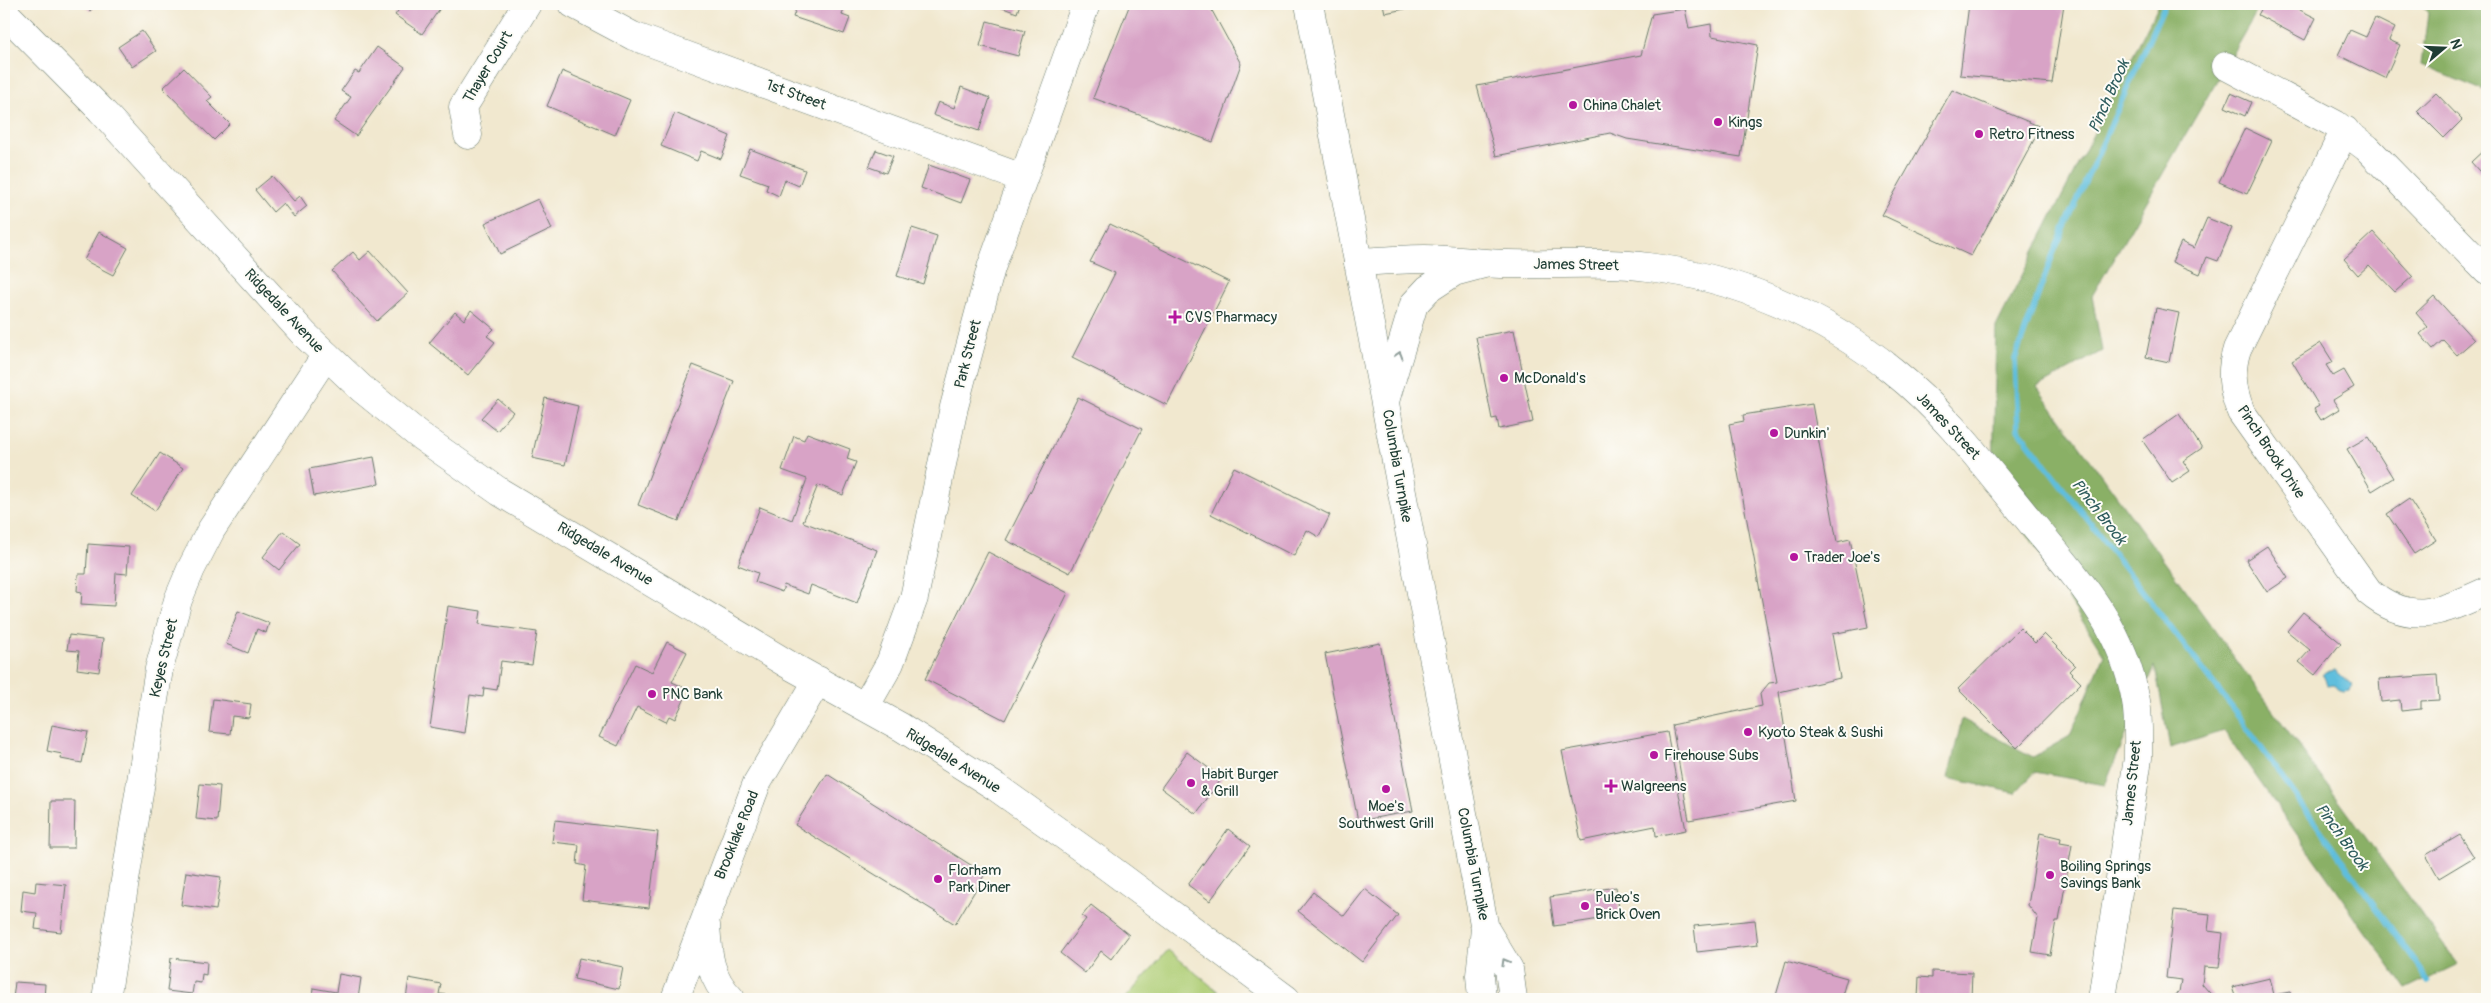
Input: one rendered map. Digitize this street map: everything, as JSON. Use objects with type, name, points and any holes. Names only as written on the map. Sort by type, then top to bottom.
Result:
[{"type":"street","name":"Thayer Court","points":[[468,135],[463,107],[527,4]]},
{"type":"street","name":"1st Street","points":[[573,4],[633,36],[1022,178]]},
{"type":"street","name":"Park Street","points":[[865,707],[890,664],[914,598],[954,407],[991,268],[1086,4]]},
{"type":"street","name":"Columbia Turnpike","points":[[1309,4],[1485,929],[1478,991]]},
{"type":"street","name":"Ridgedale Avenue","points":[[4,12],[101,110],[304,334],[361,388],[419,435],[500,492],[865,707],[1005,793],[1286,999]]},
{"type":"street","points":[[2226,66],[2345,130],[2367,148],[2487,271]]},
{"type":"street","name":"Pinch Brook Drive","points":[[2345,130],[2237,348],[2233,361],[2234,395],[2246,420],[2369,592],[2379,600],[2395,609],[2412,613],[2429,613],[2446,610],[2487,591]]},
{"type":"street","name":"James Street","points":[[1358,262],[1426,259],[1484,264],[1646,266],[1689,273],[1727,283],[1768,298],[1820,322],[1861,347],[1901,377],[1958,433],[2063,561],[2105,617],[2116,635],[2128,665],[2138,718],[2138,758],[2102,999]]},
{"type":"street","points":[[1385,401],[1414,304],[1428,289],[1454,272],[1484,264]]},
{"type":"street","name":"Keyes Street","points":[[106,999],[159,669],[178,600],[210,530],[326,355]]},
{"type":"street","name":"Brooklake Road","points":[[675,999],[757,783],[818,680]]},
{"type":"street","points":[[706,915],[710,967],[717,983],[731,999]]},
{"type":"street","name":"Columbia Turnpike","points":[[1485,929],[1509,969],[1513,999]]},
{"type":"green space","points":[[2159,4],[2261,4],[2092,296],[2102,351],[2037,387],[2458,964],[2406,989],[2224,731],[2170,748],[2155,666],[2105,785],[2035,772],[2016,793],[1948,778],[1962,719],[2033,757],[2070,736],[2104,655],[1993,480],[1996,327]]},
{"type":"green space","points":[[2420,4],[2487,4],[2487,92],[2421,65],[2428,13]]},
{"type":"green space","points":[[1168,950],[1227,999],[1125,999]]},
{"type":"water","points":[[2335,670],[2352,685],[2350,691],[2344,692],[2334,685],[2328,686],[2323,675],[2326,672]]},
{"type":"building","points":[[83,4],[97,4],[90,11]]},
{"type":"building","points":[[403,4],[443,4],[422,34],[395,15]]},
{"type":"building","points":[[758,4],[772,4],[770,9]]},
{"type":"building","points":[[798,4],[845,4],[842,15],[850,18],[844,34],[793,17]]},
{"type":"building","points":[[992,4],[1020,4],[1017,13]]},
{"type":"building","points":[[1130,4],[1200,4],[1210,7],[1241,64],[1213,142],[1093,98]]},
{"type":"building","points":[[1383,4],[1424,4],[1424,5],[1385,13]]},
{"type":"building","points":[[1969,4],[2064,4],[2052,83],[1960,75]]},
{"type":"building","points":[[2264,4],[2288,4],[2316,18],[2305,40],[2258,15]]},
{"type":"building","points":[[1685,9],[1689,28],[1711,24],[1712,36],[1758,45],[1741,157],[1627,139],[1610,133],[1496,156],[1477,86],[1641,55],[1652,14]]},
{"type":"building","points":[[2375,18],[2395,28],[2389,40],[2400,45],[2385,78],[2338,55],[2350,30],[2366,37]]},
{"type":"building","points":[[987,21],[1025,31],[1018,56],[980,46]]},
{"type":"building","points":[[142,31],[156,51],[132,67],[118,47]]},
{"type":"building","points":[[377,47],[405,67],[356,136],[334,121],[351,97],[341,91],[355,71],[359,73]]},
{"type":"building","points":[[184,68],[212,97],[207,101],[230,124],[214,140],[163,88]]},
{"type":"building","points":[[562,71],[630,100],[615,135],[547,106]]},
{"type":"building","points":[[961,87],[990,98],[979,131],[933,115],[938,102],[954,108]]},
{"type":"building","points":[[1952,90],[2041,127],[1971,256],[1882,215]]},
{"type":"building","points":[[2231,93],[2251,102],[2245,116],[2225,107]]},
{"type":"building","points":[[2436,93],[2462,120],[2444,138],[2417,111]]},
{"type":"building","points":[[675,113],[730,136],[721,159],[701,151],[697,161],[661,146]]},
{"type":"building","points":[[2245,128],[2272,141],[2247,194],[2219,182]]},
{"type":"building","points":[[2487,147],[2487,180],[2471,162]]},
{"type":"building","points":[[750,149],[805,170],[799,186],[785,180],[779,196],[766,190],[768,184],[740,174]]},
{"type":"building","points":[[876,150],[893,156],[886,173],[869,167]]},
{"type":"building","points":[[929,165],[970,180],[961,203],[921,188]]},
{"type":"building","points":[[272,176],[294,201],[300,196],[307,206],[294,217],[283,203],[273,212],[255,190]]},
{"type":"building","points":[[538,199],[552,229],[500,254],[485,223]]},
{"type":"building","points":[[2207,218],[2232,228],[2218,261],[2207,257],[2200,274],[2172,262],[2181,242],[2194,248]]},
{"type":"building","points":[[1110,224],[1229,282],[1167,405],[1072,358],[1115,273],[1090,262]]},
{"type":"building","points":[[912,228],[937,236],[923,284],[897,276]]},
{"type":"building","points":[[99,232],[128,248],[113,275],[84,260]]},
{"type":"building","points":[[2373,232],[2413,276],[2395,292],[2369,265],[2358,275],[2344,259]]},
{"type":"building","points":[[370,251],[408,293],[377,321],[332,271],[353,252],[360,260]]},
{"type":"building","points":[[2434,296],[2474,340],[2457,355],[2443,340],[2433,349],[2420,334],[2428,327],[2416,313]]},
{"type":"building","points":[[2156,308],[2179,313],[2169,362],[2146,357]]},
{"type":"building","points":[[471,310],[494,329],[487,336],[495,342],[468,375],[429,343],[455,312],[464,320]]},
{"type":"building","name":"McDonald's","points":[[1514,330],[1533,422],[1499,429],[1497,418],[1492,419],[1476,337]]},
{"type":"building","points":[[2321,343],[2333,362],[2326,365],[2333,376],[2344,370],[2354,387],[2333,400],[2339,409],[2321,420],[2314,409],[2319,406],[2292,361]]},
{"type":"building","points":[[693,365],[734,381],[679,521],[638,505]]},
{"type":"building","points":[[1078,397],[1142,429],[1070,573],[1006,540]]},
{"type":"building","points":[[545,398],[578,406],[565,465],[532,458]]},
{"type":"building","points":[[498,399],[513,412],[497,431],[481,418]]},
{"type":"building","points":[[1812,404],[1837,542],[1850,539],[1868,627],[1832,634],[1840,678],[1779,692],[1796,801],[1689,820],[1672,725],[1762,706],[1760,694],[1769,683],[1777,682],[1729,424],[1744,421],[1743,415]]},
{"type":"building","points":[[2179,414],[2202,448],[2183,461],[2190,471],[2172,483],[2142,440]]},
{"type":"building","points":[[807,433],[850,449],[847,459],[856,462],[843,495],[818,485],[803,522],[877,550],[857,603],[811,585],[808,594],[784,585],[782,592],[755,582],[758,573],[738,565],[760,507],[792,520],[807,479],[782,470],[794,436],[804,440]]},
{"type":"building","points":[[2368,437],[2393,478],[2372,491],[2347,449]]},
{"type":"building","points":[[160,453],[183,468],[155,511],[132,496]]},
{"type":"building","points":[[374,457],[379,484],[314,496],[309,469]]},
{"type":"building","points":[[1234,467],[1330,515],[1319,537],[1307,530],[1294,556],[1211,514]]},
{"type":"building","points":[[2409,499],[2436,540],[2414,554],[2387,514]]},
{"type":"building","points":[[283,531],[300,544],[279,570],[263,557]]},
{"type":"building","points":[[88,544],[129,547],[127,574],[116,573],[114,606],[81,604],[82,592],[77,591],[78,574],[86,574]]},
{"type":"building","points":[[2267,546],[2288,578],[2267,592],[2246,560]]},
{"type":"building","points":[[988,552],[1068,593],[1005,720],[925,679]]},
{"type":"building","points":[[448,606],[481,611],[479,624],[537,632],[532,665],[501,661],[497,690],[484,688],[483,697],[470,695],[465,733],[430,727]]},
{"type":"building","points":[[238,611],[269,623],[266,633],[257,629],[248,653],[226,644]]},
{"type":"building","points":[[2303,612],[2341,643],[2315,675],[2299,662],[2310,650],[2287,631]]},
{"type":"building","points":[[2020,628],[2035,643],[2044,634],[2075,665],[2069,671],[2081,683],[2017,748],[1958,689]]},
{"type":"building","points":[[69,635],[103,639],[99,672],[77,669],[79,651],[67,650]]},
{"type":"building","name":"PNC Bank","points":[[667,642],[687,652],[672,682],[683,687],[680,693],[686,696],[675,719],[669,716],[666,722],[637,707],[618,746],[599,737],[635,664],[652,672]]},
{"type":"building","points":[[1380,643],[1413,811],[1358,821],[1325,654]]},
{"type":"building","points":[[2437,675],[2439,700],[2421,701],[2421,709],[2401,711],[2400,700],[2381,702],[2379,679]]},
{"type":"building","points":[[213,699],[251,704],[249,718],[232,716],[230,734],[209,732]]},
{"type":"building","points":[[52,725],[88,732],[82,763],[61,759],[62,754],[47,751]]},
{"type":"building","points":[[1667,732],[1686,830],[1656,836],[1655,826],[1581,841],[1562,751]]},
{"type":"building","name":"Habit Burger & Grill","points":[[1187,752],[1222,778],[1196,814],[1161,788]]},
{"type":"building","points":[[827,774],[985,874],[955,924],[795,825]]},
{"type":"building","points":[[200,784],[220,786],[217,821],[196,819]]},
{"type":"building","points":[[51,801],[75,801],[74,848],[50,848]]},
{"type":"building","points":[[555,820],[658,832],[649,908],[582,900],[586,866],[577,864],[579,845],[552,842]]},
{"type":"building","points":[[1228,829],[1250,846],[1210,901],[1188,885]]},
{"type":"building","name":"Boiling Springs Savings Bank","points":[[2040,833],[2061,838],[2060,843],[2072,845],[2059,921],[2056,921],[2050,955],[2032,952],[2038,918],[2028,905]]},
{"type":"building","points":[[2460,835],[2474,857],[2439,878],[2426,855]]},
{"type":"building","points":[[186,872],[221,877],[216,910],[181,905]]},
{"type":"building","points":[[36,882],[66,885],[61,932],[35,929],[37,913],[21,911],[23,890],[35,892]]},
{"type":"building","name":"Puleo's Brick Oven","points":[[1616,887],[1620,916],[1554,926],[1550,897]]},
{"type":"building","points":[[1365,889],[1398,915],[1362,962],[1298,911],[1313,892],[1344,916]]},
{"type":"building","points":[[1091,905],[1129,935],[1111,959],[1101,951],[1085,973],[1060,953],[1086,919],[1082,916]]},
{"type":"building","points":[[2174,910],[2210,914],[2208,931],[2223,933],[2219,968],[2204,967],[2202,984],[2215,999],[2171,999],[2179,992],[2181,980],[2166,978]]},
{"type":"building","points":[[1755,920],[1758,945],[1697,952],[1694,926]]},
{"type":"building","points":[[171,958],[207,962],[206,975],[202,974],[201,983],[194,982],[192,994],[167,991]]},
{"type":"building","points":[[579,958],[623,967],[619,989],[574,979]]},
{"type":"building","points":[[1786,961],[1847,978],[1841,999],[1775,999]]},
{"type":"building","points":[[1932,971],[1972,973],[1971,999],[1918,999],[1919,977],[1932,978]]},
{"type":"building","points":[[339,974],[361,978],[358,999],[312,999],[313,988],[336,992]]},
{"type":"building","points":[[409,978],[441,984],[439,994],[450,995],[449,999],[406,999]]},
{"type":"building","points":[[2270,978],[2274,995],[2290,992],[2292,999],[2236,999],[2232,987]]},
{"type":"building","points":[[15,982],[45,984],[44,999],[13,999]]},
{"type":"waterway","name":"Pinch Brook","points":[[2165,4],[2053,254],[2015,359],[2018,429],[2237,714],[2429,981]]},
{"type":"place","name":"China Chalet","points":[[1573,105]]},
{"type":"place","name":"Kings","points":[[1718,122]]},
{"type":"place","name":"Retro Fitness","points":[[1979,134]]},
{"type":"place","name":"CVS Pharmacy","points":[[1175,317]]},
{"type":"place","name":"McDonald's","points":[[1504,378]]},
{"type":"place","name":"Dunkin'","points":[[1774,433]]},
{"type":"place","name":"Trader Joe's","points":[[1794,557]]},
{"type":"place","name":"PNC Bank","points":[[652,694]]},
{"type":"place","name":"Kyoto Steak & Sushi","points":[[1748,732]]},
{"type":"place","name":"Firehouse Subs","points":[[1654,755]]},
{"type":"place","name":"Habit Burger & Grill","points":[[1191,783]]},
{"type":"place","name":"Walgreens","points":[[1611,786]]},
{"type":"place","name":"Moe's Southwest Grill","points":[[1386,789]]},
{"type":"place","name":"Boiling Springs Savings Bank","points":[[2050,875]]},
{"type":"place","name":"Florham Park Diner","points":[[938,879]]},
{"type":"place","name":"Puleo's Brick Oven","points":[[1585,906]]}]
